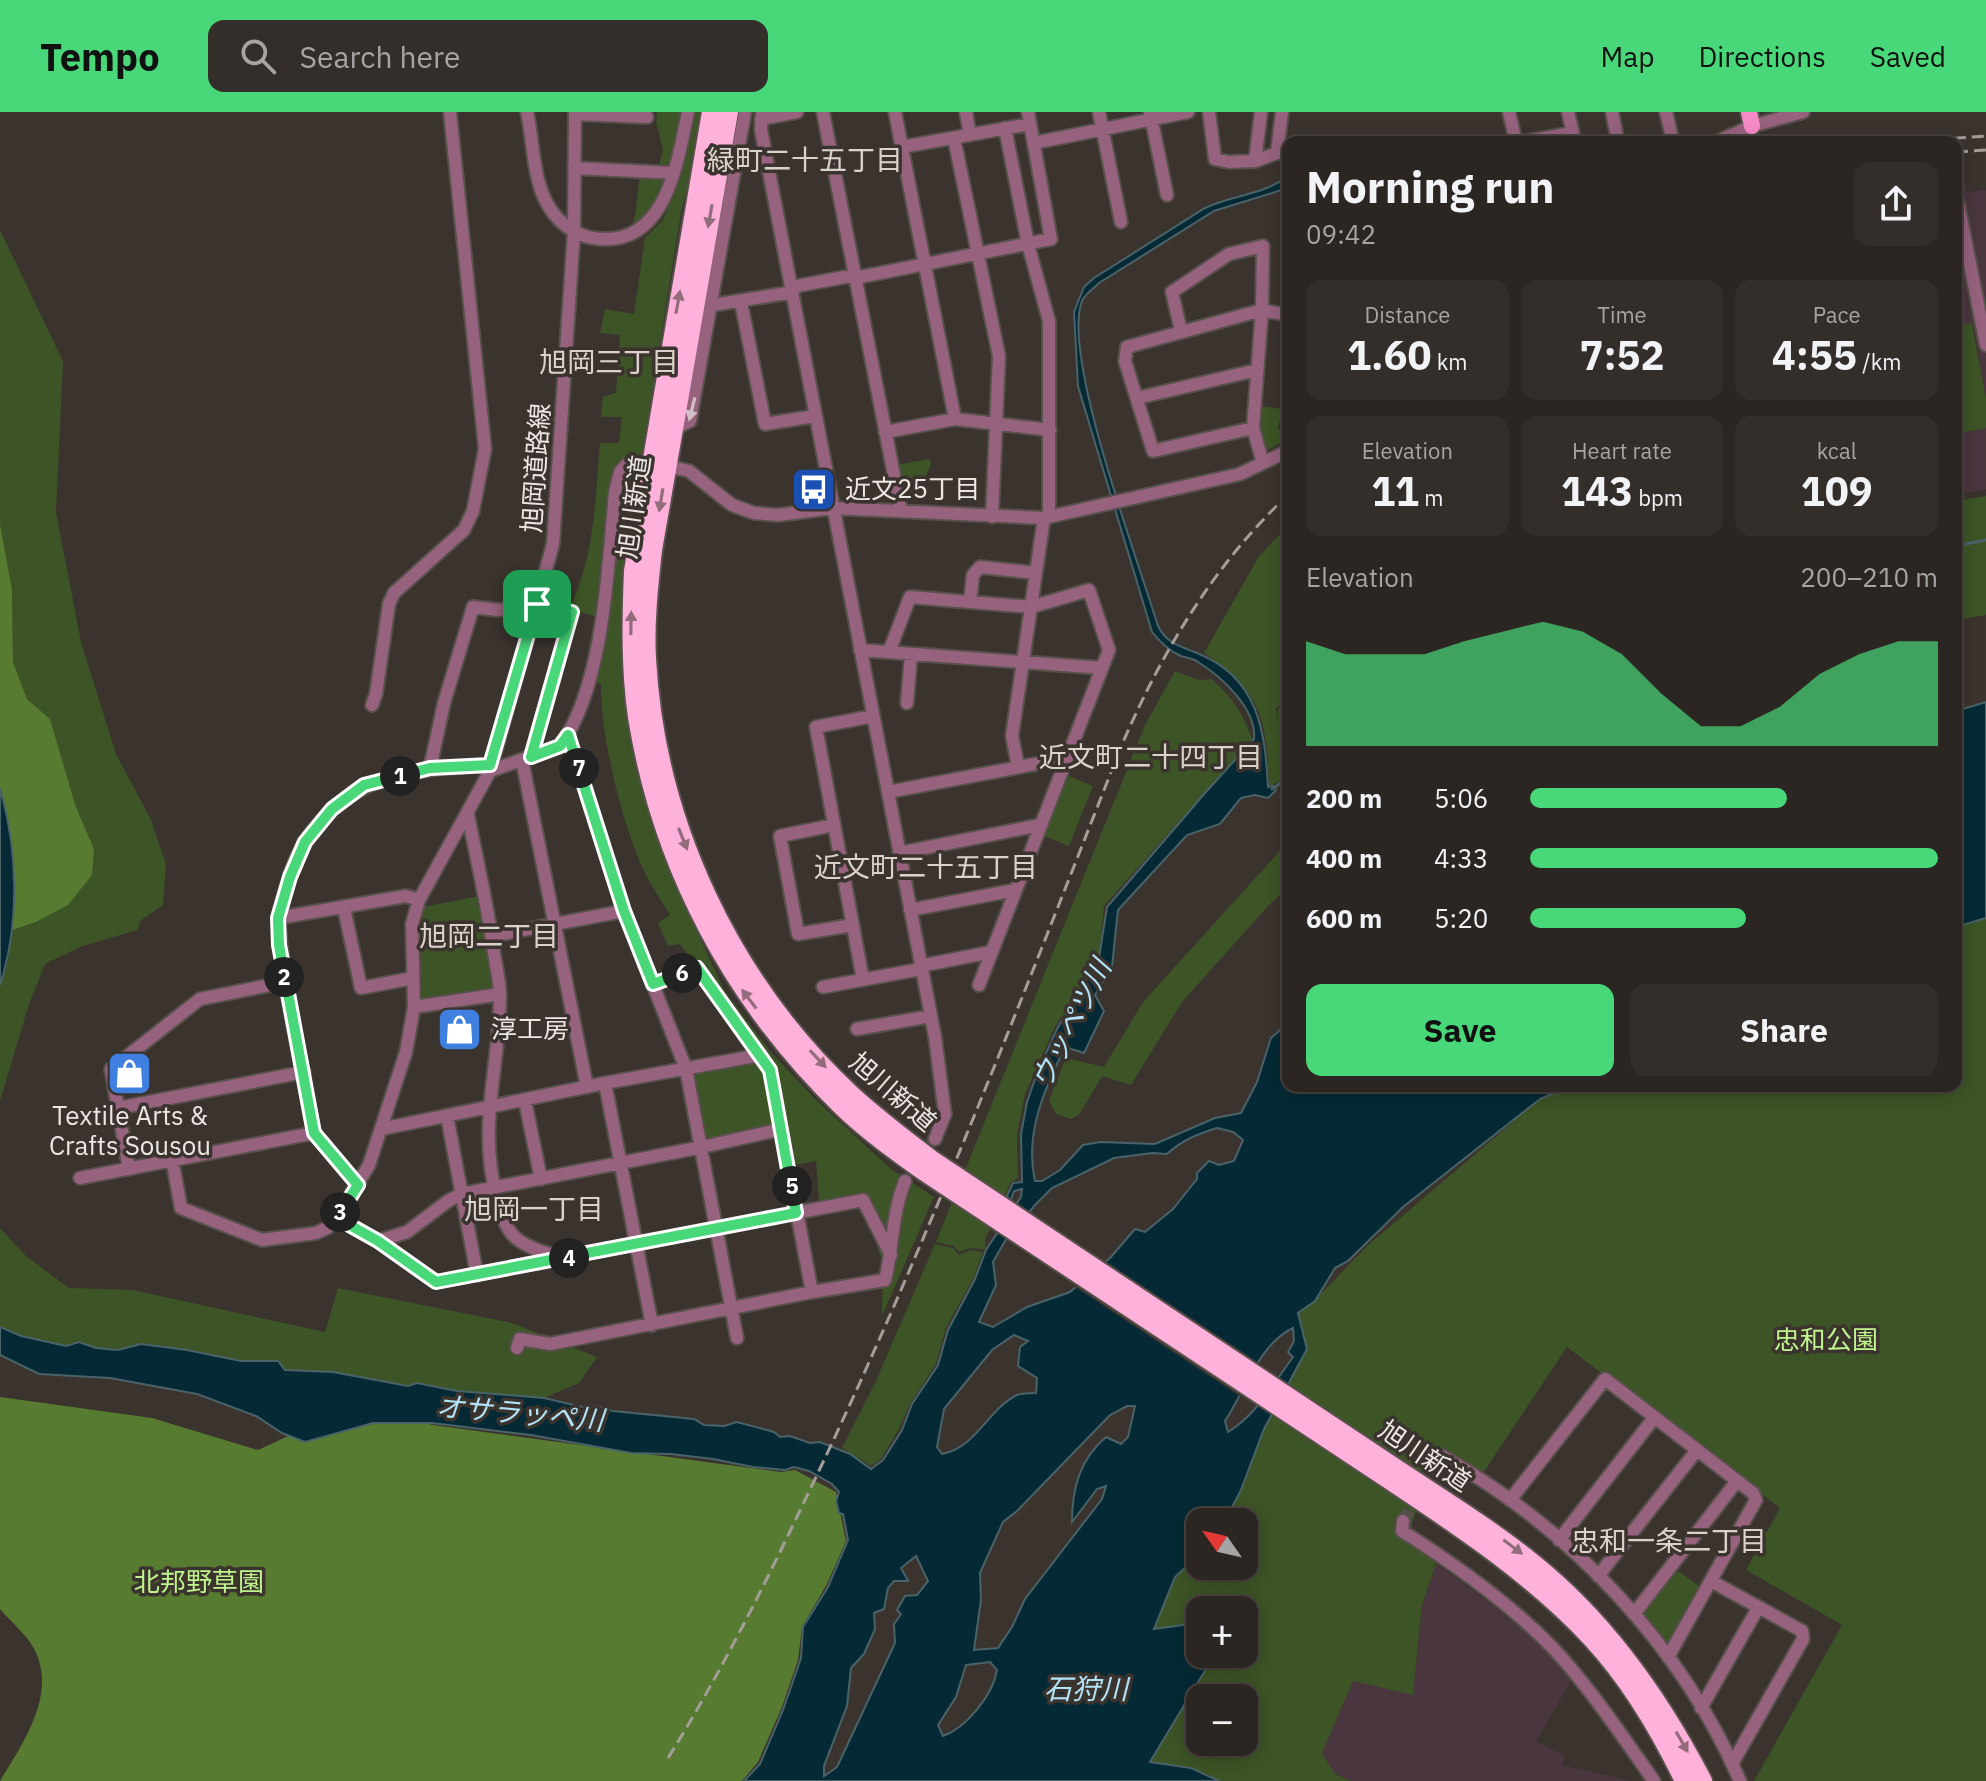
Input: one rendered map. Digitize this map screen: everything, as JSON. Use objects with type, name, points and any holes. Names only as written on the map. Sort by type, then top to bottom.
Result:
[{"type":"highway","name":"旭川新道","points":[[711,112],[658,463],[648,592],[647,658],[654,729],[672,809],[702,888],[727,936],[782,1017],[850,1093],[927,1165],[1398,1478],[1494,1533],[1568,1593],[1646,1682],[1703,1781]]},
{"type":"highway","name":"旭川新道","points":[[658,463],[673,429],[729,112]]},
{"type":"highway","name":"旭川新道","points":[[1398,1478],[1525,1576],[1592,1639],[1636,1696],[1684,1781]]},
{"type":"street","points":[[372,705],[389,604],[399,586],[464,530],[473,511],[485,449],[450,112]]},
{"type":"street","points":[[527,112],[538,180],[549,207],[561,222],[574,231],[602,239],[629,233],[653,217],[661,206],[674,173],[688,112]]},
{"type":"street","points":[[673,429],[690,421],[745,112]]},
{"type":"street","points":[[797,112],[762,116],[815,416],[931,1016],[945,1114],[935,1139]]},
{"type":"street","points":[[823,112],[901,511]]},
{"type":"street","points":[[895,112],[955,419]]},
{"type":"street","points":[[966,112],[970,135]]},
{"type":"street","points":[[1099,112],[1121,222]]},
{"type":"street","points":[[1034,143],[1102,130],[1151,116],[1188,112]]},
{"type":"street","points":[[1209,112],[1215,159],[1229,162],[1255,161],[1277,153],[1282,112]]},
{"type":"street","points":[[1255,161],[1261,112]]},
{"type":"street","points":[[1509,112],[1515,136]]},
{"type":"street","points":[[1568,112],[1574,136]]},
{"type":"street","points":[[1612,112],[1617,136]]},
{"type":"street","points":[[1666,112],[1672,136]]},
{"type":"street","points":[[1725,136],[1750,119],[1803,112]]},
{"type":"street","points":[[575,113],[647,117]]},
{"type":"street","name":"旭岡道路線","points":[[337,1218],[369,1165],[406,1052],[414,1007],[412,924],[419,900],[468,815],[490,768],[553,544],[574,231],[575,113]]},
{"type":"street","points":[[1151,116],[1167,195]]},
{"type":"street","points":[[713,305],[741,302],[855,276],[1051,239],[1029,118],[1005,128],[902,147]]},
{"type":"street","points":[[1005,128],[1028,244],[1049,321],[1050,430],[1046,518],[1012,736],[1018,766]]},
{"type":"street","points":[[954,138],[999,356],[992,517]]},
{"type":"street","points":[[574,168],[674,173]]},
{"type":"street","points":[[1962,223],[1986,345]]},
{"type":"street","points":[[1181,331],[1172,292],[1229,254],[1263,246],[1262,310],[1253,428],[1263,463]]},
{"type":"street","points":[[741,302],[765,424],[815,416]]},
{"type":"street","points":[[1253,428],[1153,451],[1125,361],[1127,347],[1262,310],[1282,314]]},
{"type":"street","points":[[1137,398],[1257,370]]},
{"type":"street","points":[[885,432],[955,419],[1050,430]]},
{"type":"street","points":[[358,1185],[314,1133],[285,982],[278,918],[290,877],[305,842],[332,809],[364,785],[430,768],[490,768],[560,746],[580,709],[601,631],[615,492],[620,472],[626,465],[658,463],[689,471],[732,505],[754,513],[778,515],[833,508],[1046,518],[1240,474],[1282,454]]},
{"type":"street","points":[[970,602],[973,575],[980,567],[1036,573]]},
{"type":"street","points":[[889,652],[910,597],[1031,607],[1089,590],[1109,650],[979,985]]},
{"type":"street","points":[[430,768],[444,703],[473,607],[498,610],[537,604],[572,612],[527,758],[554,924],[587,1087]]},
{"type":"street","points":[[860,650],[1102,668]]},
{"type":"street","points":[[907,703],[911,655]]},
{"type":"street","points":[[863,980],[816,727],[873,716]]},
{"type":"street","points":[[568,735],[624,911],[686,1069],[737,1338]]},
{"type":"street","points":[[888,792],[1067,758]]},
{"type":"street","points":[[468,815],[500,994],[498,1037],[488,1108],[487,1147],[494,1188],[502,1216],[516,1238],[543,1252],[565,1258]]},
{"type":"street","points":[[834,825],[780,836],[798,934],[853,925]]},
{"type":"street","points":[[899,853],[1040,825]]},
{"type":"street","points":[[910,910],[1015,890]]},
{"type":"street","points":[[278,918],[406,896],[419,900]]},
{"type":"street","points":[[344,908],[361,988],[413,978]]},
{"type":"street","points":[[492,936],[624,911]]},
{"type":"street","points":[[823,987],[991,952]]},
{"type":"street","points":[[653,984],[697,968],[770,1070],[812,1292]]},
{"type":"street","points":[[129,1169],[111,1069],[200,999],[285,982]]},
{"type":"street","points":[[414,1007],[500,994]]},
{"type":"street","points":[[857,1029],[931,1016]]},
{"type":"street","points":[[381,1129],[761,1055]]},
{"type":"street","points":[[118,1108],[304,1072]]},
{"type":"street","points":[[605,1083],[652,1325]]},
{"type":"street","points":[[525,1101],[541,1179]]},
{"type":"street","points":[[447,1116],[477,1275]]},
{"type":"street","points":[[378,1241],[407,1232],[461,1194],[782,1129]]},
{"type":"street","points":[[80,1178],[314,1133]]},
{"type":"street","points":[[172,1159],[181,1208],[262,1240],[316,1233],[337,1218],[378,1241],[436,1282],[863,1200],[891,1255]]},
{"type":"street","points":[[517,1348],[520,1339],[550,1344],[885,1280],[905,1181]]},
{"type":"street","points":[[1510,1500],[1605,1379],[1753,1493],[1756,1500],[1668,1657]]},
{"type":"street","points":[[1559,1540],[1654,1418]]},
{"type":"street","points":[[1598,1576],[1697,1450]]},
{"type":"street","points":[[1434,1461],[1442,1456],[1510,1500],[1598,1576],[1668,1657],[1701,1708],[1740,1781]]},
{"type":"street","points":[[1634,1614],[1737,1481]]},
{"type":"street","points":[[1403,1521],[1402,1531],[1447,1559],[1501,1601],[1552,1647],[1590,1692],[1654,1781]]},
{"type":"street","points":[[1711,1581],[1802,1631],[1803,1639],[1732,1764]]},
{"type":"street","points":[[1701,1708],[1758,1608]]},
{"type":"shaded area","points":[[1962,184],[1965,184],[1967,192],[1986,190],[1986,399],[1973,323],[1962,325]]},
{"type":"shaded area","points":[[1986,428],[1986,489],[1962,494],[1962,433]]},
{"type":"shaded area","points":[[1436,1564],[1556,1657],[1573,1677],[1536,1742],[1565,1755],[1562,1765],[1631,1781],[1351,1781],[1335,1774],[1322,1753],[1353,1681],[1413,1694],[1422,1605]]},
{"type":"green space","points":[[657,112],[686,112],[667,194],[630,233],[640,174],[656,175],[663,150],[656,122]]},
{"type":"green space","points":[[694,112],[706,112],[681,212],[624,568],[624,648],[629,726],[645,795],[669,871],[724,990],[770,1051],[816,1100],[891,1169],[934,1197],[882,1316],[883,1264],[865,1197],[819,1204],[816,1161],[793,1165],[785,1126],[705,1143],[691,1074],[765,1057],[680,944],[668,946],[658,923],[670,915],[647,877],[620,804],[604,728],[601,683],[590,684],[609,620],[569,609],[589,549],[600,443],[619,443],[622,417],[601,417],[603,397],[616,393],[620,335],[600,333],[605,309],[634,314],[645,238],[663,220],[682,174]]},
{"type":"green space","points":[[0,230],[63,361],[56,512],[81,642],[116,754],[151,820],[166,864],[163,905],[141,920],[137,930],[80,947],[45,964],[29,1004],[0,1101],[0,985],[8,961],[10,931],[36,922],[94,849],[76,807],[50,719],[27,699],[13,662],[12,589],[0,524]]},
{"type":"green space","points":[[1972,323],[1986,399],[1986,428],[1962,433],[1962,325]]},
{"type":"green space","points":[[1260,406],[1282,409],[1278,429],[1282,430],[1282,442],[1263,450],[1258,428]]},
{"type":"green space","points":[[930,459],[931,464],[916,501],[904,501],[896,465]]},
{"type":"green space","points":[[1986,496],[1986,615],[1962,619],[1962,500]]},
{"type":"green space","points":[[0,524],[12,589],[13,662],[27,699],[50,719],[76,807],[94,849],[92,875],[68,905],[36,922],[10,931],[12,859],[0,788]]},
{"type":"green space","points":[[1282,532],[1282,705],[1276,708],[1278,724],[1278,709],[1282,707],[1282,780],[1269,787],[1266,744],[1258,710],[1238,681],[1204,653],[1259,556]]},
{"type":"green space","points":[[1175,671],[1199,680],[1212,679],[1236,706],[1252,739],[1104,906],[1099,958],[1054,1029],[1025,1094],[1017,1135],[1018,1178],[1011,1182],[985,1240],[986,1250],[971,1248],[959,1252],[954,1246],[936,1242],[1145,725]]},
{"type":"green space","points":[[1066,775],[1093,786],[1069,846],[1043,835]]},
{"type":"green space","points":[[1282,849],[1282,893],[1182,1002],[1131,1085],[1102,1076],[1079,1115],[1071,1119],[1056,1114],[1049,1100],[1066,1058],[1104,1067],[1143,1002]]},
{"type":"green space","points":[[480,896],[494,990],[422,1001],[419,923],[423,907]]},
{"type":"green space","name":"忠和公園","points":[[1986,918],[1986,1781],[1754,1781],[1842,1625],[1746,1570],[1780,1508],[1567,1347],[1483,1473],[1448,1452],[1428,1478],[1411,1526],[1436,1564],[1422,1605],[1413,1695],[1353,1681],[1322,1753],[1335,1774],[1351,1781],[1219,1781],[1191,1768],[1150,1762],[1186,1702],[1186,1756],[1258,1756],[1258,1684],[1197,1684],[1207,1668],[1258,1668],[1258,1596],[1186,1596],[1186,1625],[1154,1630],[1175,1577],[1186,1567],[1186,1580],[1258,1580],[1258,1508],[1231,1508],[1264,1429],[1307,1349],[1298,1313],[1315,1300],[1367,1246],[1540,1099],[1556,1092],[1962,1092],[1962,925]]},
{"type":"green space","points":[[0,1228],[26,1256],[69,1288],[133,1290],[325,1332],[338,1288],[512,1323],[597,1357],[579,1383],[544,1398],[457,1391],[418,1383],[408,1386],[333,1372],[284,1370],[257,1361],[141,1344],[118,1350],[96,1348],[79,1342],[67,1346],[21,1336],[0,1327]]},
{"type":"green space","points":[[935,1244],[953,1248],[959,1255],[971,1250],[983,1252],[974,1277],[946,1328],[936,1364],[910,1404],[881,1459],[871,1466],[842,1448],[875,1383]]},
{"type":"green space","name":"北邦野草園","points":[[0,1397],[152,1418],[258,1450],[349,1408],[433,1425],[781,1472],[795,1470],[836,1492],[846,1541],[827,1584],[802,1627],[798,1660],[782,1707],[758,1762],[742,1781],[0,1781],[35,1717],[42,1682],[40,1664],[33,1647],[0,1609]]},
{"type":"green space","points":[[1674,1568],[1702,1588],[1669,1646],[1641,1610]]},
{"type":"water","name":"石狩川","points":[[1282,180],[1282,190],[1214,211],[1099,283],[1082,301],[1078,328],[1082,366],[1105,460],[1158,626],[1174,644],[1217,663],[1245,691],[1260,726],[1268,787],[1274,786],[1276,790],[1268,798],[1255,795],[1241,798],[1220,824],[1187,835],[1118,910],[1112,967],[1095,995],[1104,1011],[1084,1053],[1065,1047],[1038,1112],[1032,1146],[1035,1181],[1042,1181],[1060,1170],[1083,1145],[1100,1142],[1155,1144],[1215,1118],[1241,1113],[1257,1082],[1271,1038],[1282,1028],[1282,1092],[1556,1092],[1540,1099],[1403,1207],[1348,1261],[1335,1268],[1315,1301],[1298,1313],[1307,1349],[1264,1429],[1231,1508],[1186,1508],[1186,1567],[1175,1577],[1154,1629],[1186,1625],[1186,1668],[1207,1668],[1197,1684],[1186,1684],[1186,1702],[1150,1762],[1191,1768],[1219,1781],[744,1781],[760,1764],[801,1658],[803,1627],[828,1587],[848,1540],[843,1514],[839,1513],[836,1501],[839,1492],[832,1484],[809,1471],[794,1467],[785,1470],[753,1467],[671,1454],[631,1453],[531,1435],[432,1423],[373,1423],[305,1442],[282,1433],[256,1416],[197,1394],[110,1378],[39,1374],[0,1355],[0,1327],[21,1336],[66,1346],[79,1342],[96,1348],[118,1350],[141,1344],[241,1361],[278,1361],[285,1370],[333,1372],[408,1386],[417,1383],[457,1391],[544,1398],[587,1408],[598,1406],[613,1411],[694,1419],[704,1425],[724,1426],[737,1422],[774,1432],[780,1437],[820,1442],[850,1454],[871,1469],[883,1460],[902,1430],[912,1404],[938,1365],[948,1330],[975,1279],[986,1250],[1021,1197],[1022,1189],[1014,1191],[1010,1202],[1007,1196],[1013,1183],[1022,1182],[1021,1134],[1027,1102],[1057,1029],[1099,958],[1107,907],[1254,739],[1250,716],[1227,685],[1196,661],[1169,649],[1152,632],[1078,386],[1074,312],[1084,287],[1094,278],[1205,208]],"holes":[[[1217,1128],[1233,1132],[1243,1140],[1234,1161],[1219,1165],[1209,1161],[1173,1209],[1145,1232],[1135,1229],[1111,1257],[1070,1292],[1027,1307],[993,1327],[979,1322],[996,1285],[993,1262],[1005,1241],[1052,1188],[1114,1158],[1167,1154],[1184,1141]],[[1293,1328],[1294,1341],[1288,1352],[1293,1357],[1256,1408],[1228,1432],[1225,1421],[1254,1369],[1271,1345]],[[1014,1335],[1028,1341],[1020,1347],[1018,1366],[1037,1378],[1036,1393],[1019,1394],[1007,1401],[964,1444],[942,1454],[937,1447],[944,1409],[992,1350]],[[1127,1406],[1135,1406],[1128,1437],[1121,1444],[1106,1437],[1084,1465],[1076,1486],[1072,1522],[1097,1489],[1106,1486],[1102,1499],[1025,1599],[998,1648],[974,1650],[981,1600],[980,1573],[1003,1522],[1110,1415]],[[916,1556],[928,1581],[917,1595],[905,1596],[897,1610],[901,1614],[894,1624],[895,1643],[837,1767],[824,1776],[824,1766],[847,1706],[851,1668],[864,1654],[875,1629],[874,1613],[884,1609],[888,1588],[894,1581],[908,1581],[901,1568]],[[990,1662],[997,1670],[984,1700],[961,1726],[943,1736],[938,1725],[956,1697],[966,1665]]]},
{"type":"water","points":[[1986,702],[1986,918],[1962,925],[1962,709]]},
{"type":"water","points":[[0,788],[13,861],[14,912],[0,985]]},
{"type":"pier","points":[[1102,1259],[1262,1365],[1244,1399],[1072,1285]]},
{"type":"waterway","points":[[1962,545],[1986,540]]},
{"type":"waterway","points":[[1272,789],[1282,782]]},
{"type":"tunnel","points":[[1403,1521],[1434,1461]]},
{"type":"railway","points":[[1962,138],[1986,136]]},
{"type":"railway","points":[[1962,152],[1986,150]]},
{"type":"railway","points":[[668,1758],[755,1602],[872,1356],[982,1096],[1136,713],[1191,612],[1236,551],[1282,501]]},
{"type":"place","name":"近文25丁目","points":[[814,489]]},
{"type":"place","name":"淳工房","points":[[460,1029]]},
{"type":"place","name":"Textile Arts & Crafts Sousou","points":[[130,1073]]},
{"type":"district","name":"緑町二十五丁目","points":[[805,160]]},
{"type":"district","name":"旭岡三丁目","points":[[609,362]]},
{"type":"district","name":"近文町二十四丁目","points":[[1151,757]]},
{"type":"district","name":"近文町二十五丁目","points":[[926,867]]},
{"type":"district","name":"旭岡二丁目","points":[[489,936]]},
{"type":"district","name":"旭岡一丁目","points":[[534,1209]]},
{"type":"district","name":"忠和一条二丁目","points":[[1669,1541]]},
{"type":"route","points":[[537,604],[572,612],[531,757],[560,746],[568,735],[624,911],[653,984],[697,968],[770,1070],[796,1213],[436,1282],[378,1241],[337,1218],[358,1185],[314,1133],[285,982],[278,918],[290,877],[305,842],[332,809],[364,785],[430,768],[490,765],[537,604]]},
{"type":"water label","name":"ウッペツ川","points":[[1071,1024]]},
{"type":"water label","name":"オサラッペ川","points":[[520,1413]]}]
